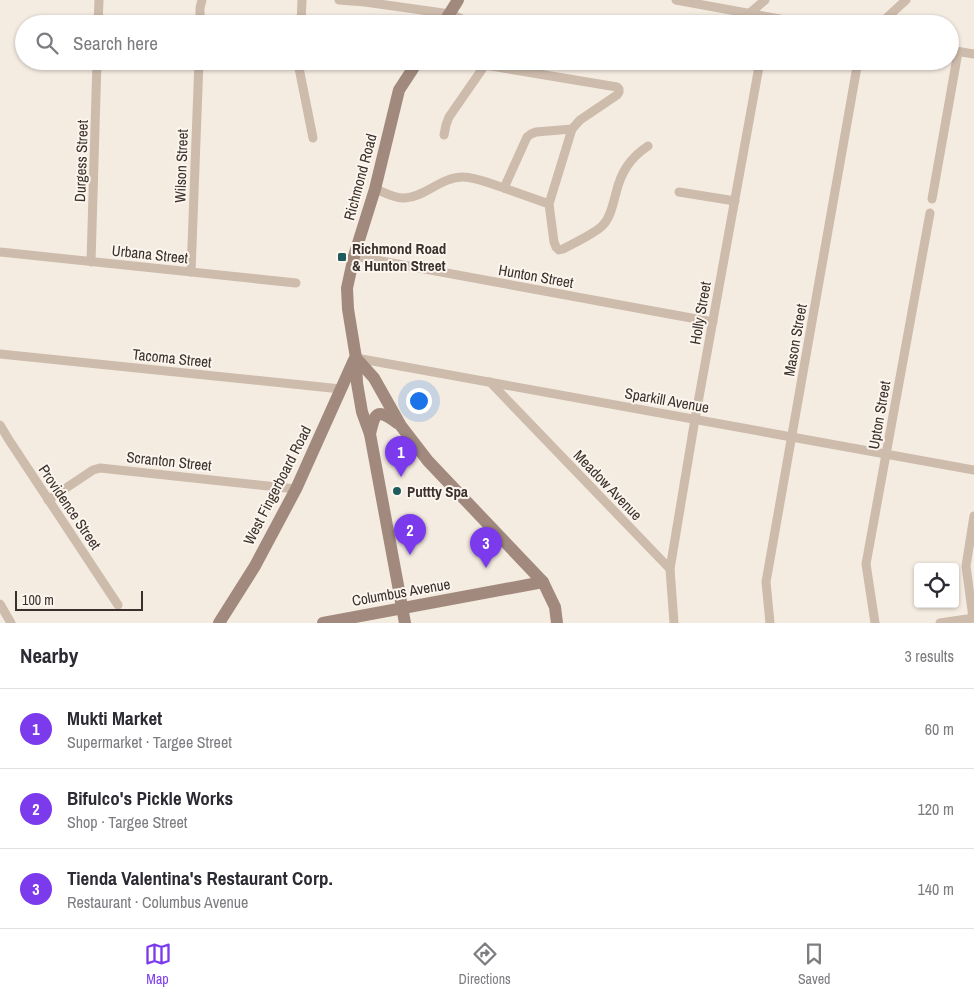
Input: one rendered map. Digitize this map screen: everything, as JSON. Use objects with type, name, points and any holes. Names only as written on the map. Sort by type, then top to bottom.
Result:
[{"type":"main road","points":[[449,15],[458,0]]},
{"type":"main road","name":"Richmond Road","points":[[405,623],[370,434],[362,412],[356,381],[356,358],[348,309],[347,288],[354,256],[375,189],[399,90],[412,70]]},
{"type":"main road","points":[[356,358],[374,378],[401,426],[428,461],[543,582],[554,607],[557,623]]},
{"type":"main road","name":"West Fingerboard Road","points":[[219,623],[255,566],[296,489],[356,358]]},
{"type":"main road","points":[[370,434],[373,421],[380,414],[384,414],[401,426]]},
{"type":"main road","name":"Columbus Avenue","points":[[323,623],[543,582]]},
{"type":"street","points":[[98,15],[99,0]]},
{"type":"street","points":[[200,15],[202,0]]},
{"type":"street","points":[[301,15],[302,0]]},
{"type":"street","points":[[339,0],[365,1],[429,15]]},
{"type":"street","points":[[676,0],[753,15]]},
{"type":"street","points":[[750,14],[765,0]]},
{"type":"street","points":[[890,15],[906,0]]},
{"type":"street","points":[[959,52],[974,54]]},
{"type":"street","name":"Durgess Street","points":[[91,262],[97,70]]},
{"type":"street","name":"Wilson Street","points":[[191,272],[198,70]]},
{"type":"street","points":[[299,70],[313,138]]},
{"type":"street","points":[[444,135],[449,117],[479,70]]},
{"type":"street","points":[[524,70],[605,84],[619,89],[617,95],[580,120],[572,129],[549,204],[554,242],[559,250],[604,224],[612,209],[623,174],[633,157],[648,146]]},
{"type":"street","name":"Holly Street","points":[[670,570],[712,322],[758,70]]},
{"type":"street","name":"Mason Street","points":[[770,623],[766,582],[856,70]]},
{"type":"street","points":[[932,199],[951,70]]},
{"type":"street","points":[[504,188],[527,137],[536,132],[572,129]]},
{"type":"street","points":[[375,189],[399,198],[406,198],[446,181],[464,177],[504,188],[549,204]]},
{"type":"street","points":[[679,192],[735,201]]},
{"type":"street","name":"Upton Street","points":[[875,623],[866,564],[930,213]]},
{"type":"street","name":"Urbana Street","points":[[0,252],[296,283]]},
{"type":"street","name":"Hunton Street","points":[[354,256],[712,322]]},
{"type":"street","name":"Tacoma Street","points":[[0,354],[341,389]]},
{"type":"street","name":"Sparkill Avenue","points":[[356,358],[974,470]]},
{"type":"street","name":"Meadow Avenue","points":[[490,382],[670,570]]},
{"type":"street","name":"Providence Street","points":[[0,425],[118,605]]},
{"type":"street","name":"Scranton Street","points":[[48,500],[93,470],[100,468],[296,489]]},
{"type":"street","points":[[940,623],[973,618],[966,566],[974,516]]},
{"type":"street","points":[[670,570],[674,623]]},
{"type":"street","points":[[0,604],[11,623]]},
{"type":"place","name":"Richmond Road & Hunton Street","points":[[342,257]]},
{"type":"place","name":"Mukti Market","points":[[401,477]]},
{"type":"place","name":"Puttty Spa","points":[[397,491]]},
{"type":"place","name":"Bifulco's Pickle Works","points":[[410,555]]},
{"type":"place","name":"Tienda Valentina's Restaurant Corp.","points":[[486,568]]}]
